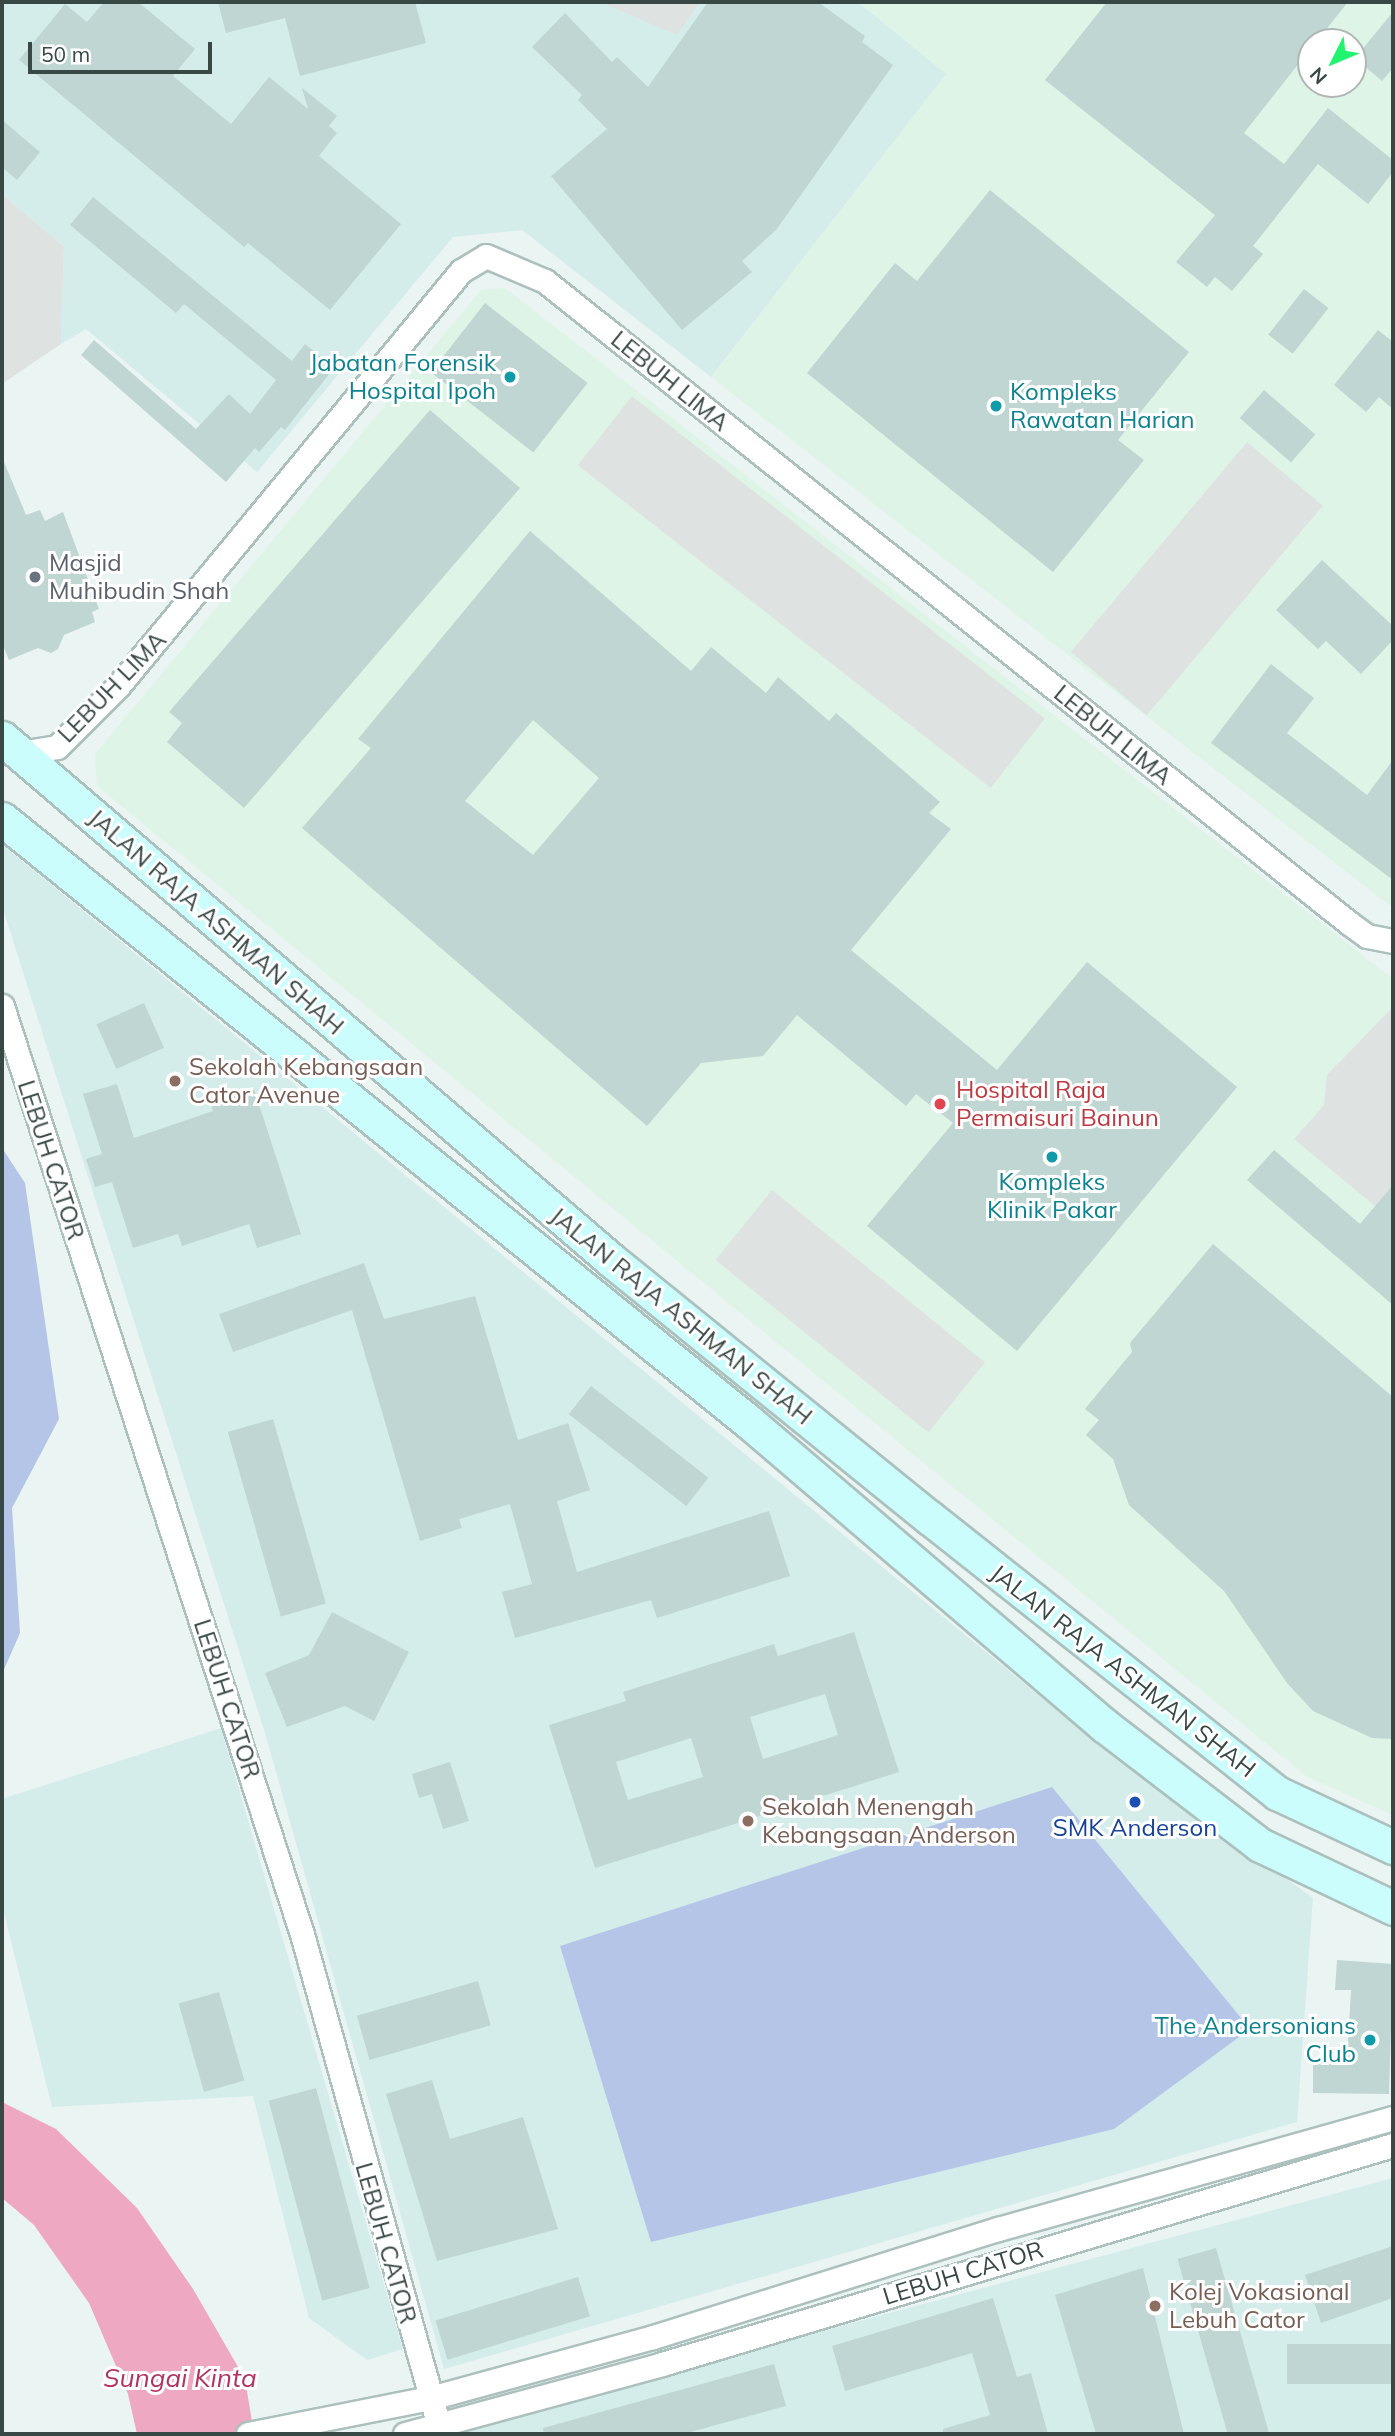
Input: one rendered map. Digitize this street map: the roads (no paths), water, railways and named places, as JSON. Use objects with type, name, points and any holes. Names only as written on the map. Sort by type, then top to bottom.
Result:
[{"type":"main road","name":"JALAN RAJA ASHMAN SHAH","points":[[10,746],[611,1260],[930,1518],[1277,1793],[1393,1847]]},
{"type":"main road","name":"JALAN RAJA ASHMAN SHAH","points":[[2,819],[749,1422],[1105,1726],[1260,1845],[1393,1908]]},
{"type":"street","name":"LEBUH LIMA","points":[[10,746],[57,747],[88,718],[196,595],[461,271],[486,256],[545,281],[1349,923],[1367,936],[1393,941]]},
{"type":"street","name":"LEBUH CATOR","points":[[2,1006],[298,1921],[439,2426],[1393,2145]]},
{"type":"street","name":"LEBUH CATOR","points":[[430,2398],[653,2337],[998,2230],[1393,2118]]},
{"type":"street","points":[[247,2434],[430,2398]]},
{"type":"street","points":[[405,2434],[439,2426]]},
{"type":"water","name":"Sungai Kinta","points":[[2,2102],[56,2129],[137,2208],[193,2289],[245,2379],[254,2434],[137,2434],[128,2394],[89,2303],[34,2225],[2,2198]]},
{"type":"place","name":"Jabatan Forensik Hospital Ipoh","points":[[510,377]]},
{"type":"place","name":"Kompleks Rawatan Harian","points":[[996,406]]},
{"type":"place","name":"Masjid Muhibudin Shah","points":[[35,577]]},
{"type":"place","name":"Sekolah Kebangsaan Cator Avenue","points":[[175,1081]]},
{"type":"place","name":"Hospital Raja Permaisuri Bainun","points":[[940,1104]]},
{"type":"place","name":"Kompleks Klinik Pakar","points":[[1052,1157]]},
{"type":"place","name":"SMK Anderson","points":[[1135,1802]]},
{"type":"place","name":"Sekolah Menengah Kebangsaan Anderson","points":[[748,1821]]},
{"type":"place","name":"The Andersonians Club","points":[[1370,2040]]},
{"type":"place","name":"Kolej Vokasional Lebuh Cator","points":[[1155,2306]]}]
